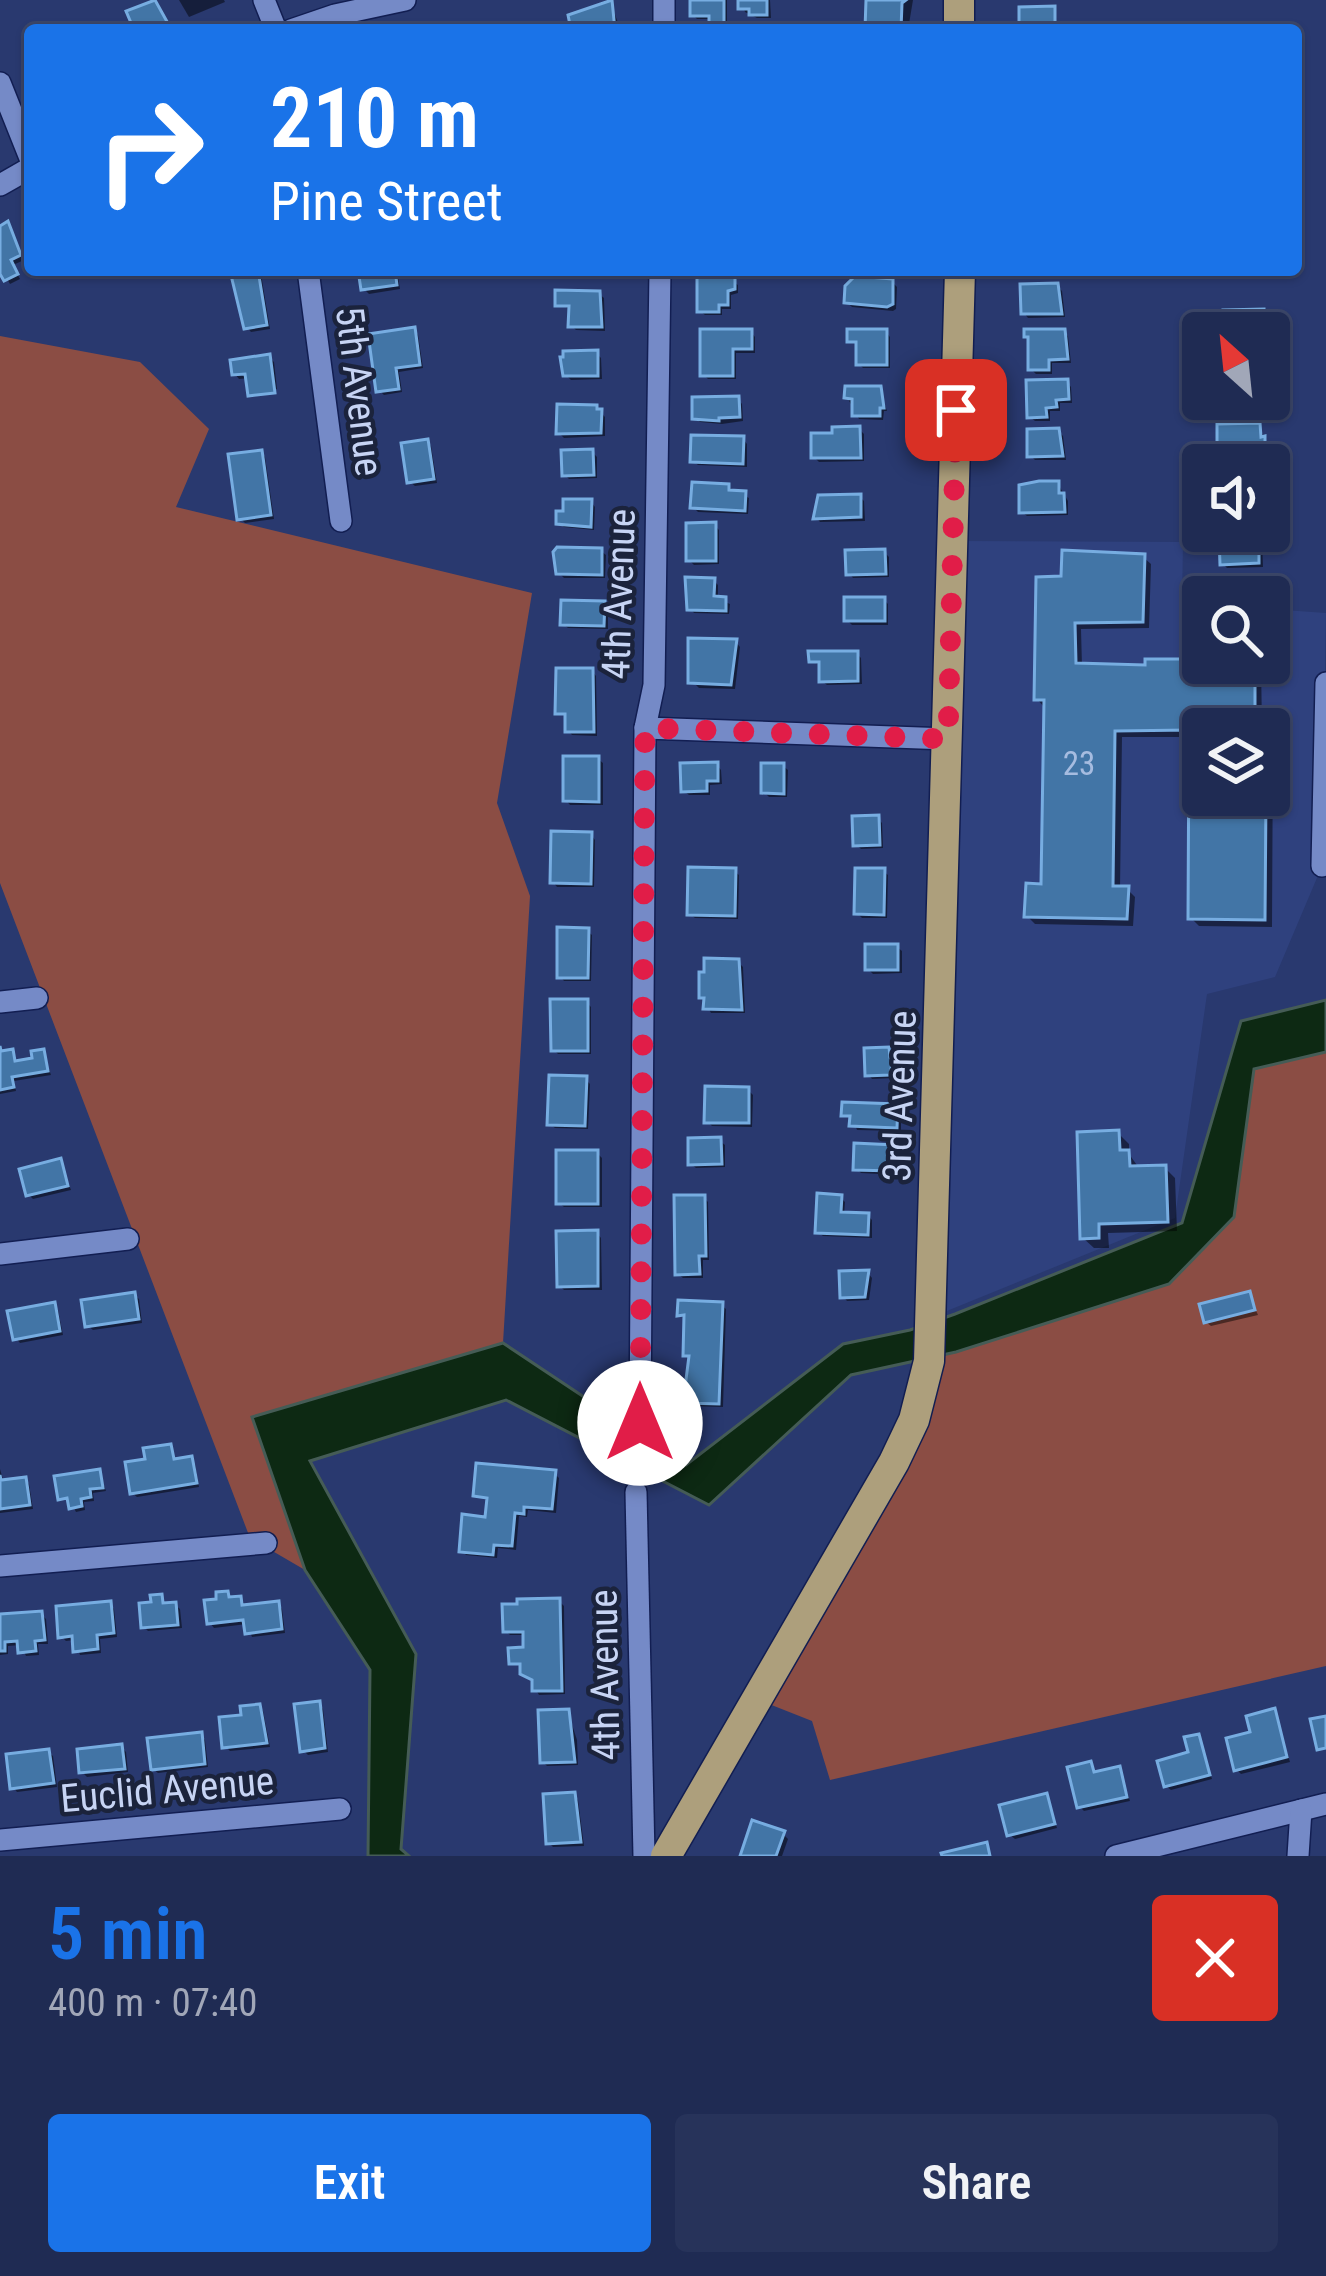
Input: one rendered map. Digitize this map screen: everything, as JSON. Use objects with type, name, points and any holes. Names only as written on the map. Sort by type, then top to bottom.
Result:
[{"type":"main road","name":"3rd Avenue","points":[[666,1856],[894,1462],[914,1420],[929,1360],[960,276]]},
{"type":"street","points":[[309,24],[405,0]]},
{"type":"street","points":[[0,83],[24,143]]},
{"type":"street","name":"5th Avenue","points":[[309,276],[341,521]]},
{"type":"street","name":"4th Avenue","points":[[640,1423],[645,728],[654,685],[660,276]]},
{"type":"street","points":[[1322,866],[1326,682]]},
{"type":"street","points":[[645,728],[948,739]]},
{"type":"street","points":[[0,1002],[37,998]]},
{"type":"street","points":[[0,1254],[128,1239]]},
{"type":"street","name":"4th Avenue","points":[[636,1492],[644,1856]]},
{"type":"street","points":[[0,1566],[266,1543]]},
{"type":"street","points":[[1116,1856],[1326,1804]]},
{"type":"street","name":"Euclid Avenue","points":[[0,1840],[340,1809]]},
{"type":"street","points":[[1298,1856],[1301,1810]]},
{"type":"shaded area","points":[[0,336],[140,362],[209,429],[176,507],[532,593],[497,803],[530,896],[503,1343],[252,1417],[305,1570],[250,1538],[0,883]]},
{"type":"shaded area","points":[[953,541],[1182,542],[1182,684],[1290,684],[1290,610],[1326,613],[1322,866],[1275,977],[1207,994],[1175,1218],[932,1317]]},
{"type":"shaded area","points":[[1326,1000],[1326,1052],[1254,1069],[1234,1217],[1169,1284],[956,1352],[851,1375],[709,1505],[506,1400],[310,1461],[416,1654],[401,1849],[409,1856],[368,1856],[370,1670],[305,1570],[252,1417],[503,1343],[686,1465],[843,1344],[910,1330],[955,1314],[1182,1223],[1241,1021]]},
{"type":"shaded area","points":[[1326,1052],[1326,1666],[830,1780],[812,1721],[756,1699],[929,1361],[981,1343],[1234,1217],[1254,1069]]},
{"type":"building","points":[[155,0],[168,24],[131,24],[126,11]]},
{"type":"building","points":[[612,0],[614,24],[570,24],[568,15]]},
{"type":"building","points":[[690,0],[724,0],[724,23],[709,23],[709,16],[690,16]]},
{"type":"building","points":[[738,0],[767,0],[767,15],[749,15],[749,9],[738,9]]},
{"type":"building","points":[[866,0],[906,0],[901,24],[865,24]]},
{"type":"building","points":[[1055,6],[1055,24],[1019,24],[1019,7]]},
{"type":"building","points":[[8,221],[21,255],[11,260],[18,274],[4,281],[0,226]]},
{"type":"building","points":[[231,276],[259,276],[267,325],[244,329]]},
{"type":"building","points":[[359,276],[396,276],[397,285],[361,290]]},
{"type":"building","points":[[697,276],[735,277],[728,305],[719,305],[719,312],[697,312]]},
{"type":"building","points":[[855,276],[893,279],[893,304],[844,303],[845,286]]},
{"type":"building","points":[[1058,283],[1062,314],[1021,314],[1020,284]]},
{"type":"building","points":[[555,290],[600,291],[602,327],[568,327],[569,306],[555,306]]},
{"type":"building","points":[[1264,309],[1264,312],[1223,312]]},
{"type":"building","points":[[415,327],[420,365],[396,368],[399,389],[376,392],[368,334]]},
{"type":"building","points":[[700,329],[752,329],[752,349],[733,349],[733,376],[700,376]]},
{"type":"building","points":[[847,329],[887,329],[887,365],[856,365],[856,342],[847,342]]},
{"type":"building","points":[[1024,329],[1065,329],[1068,359],[1049,360],[1049,370],[1028,370]]},
{"type":"building","points":[[598,350],[598,376],[563,376],[563,351]]},
{"type":"building","points":[[270,354],[275,393],[248,396],[245,374],[232,375],[230,360]]},
{"type":"building","points":[[1068,379],[1069,399],[1056,400],[1057,407],[1046,408],[1047,417],[1027,418],[1026,380]]},
{"type":"building","points":[[845,386],[881,386],[884,408],[880,416],[852,416],[852,399],[844,398]]},
{"type":"building","points":[[739,396],[740,417],[692,419],[692,397]]},
{"type":"building","points":[[557,404],[597,405],[602,409],[601,433],[556,434]]},
{"type":"building","points":[[1260,423],[1265,444],[1217,444],[1217,424]]},
{"type":"building","points":[[860,426],[861,458],[811,458],[811,433]]},
{"type":"building","points":[[1059,428],[1063,456],[1027,457],[1027,429]]},
{"type":"building","points":[[691,435],[744,436],[743,464],[690,462]]},
{"type":"building","points":[[428,439],[434,479],[407,483],[401,443]]},
{"type":"building","points":[[593,449],[594,475],[562,476],[561,450]]},
{"type":"building","points":[[262,450],[271,515],[237,520],[228,454]]},
{"type":"building","points":[[1059,481],[1065,512],[1019,513],[1019,485]]},
{"type":"building","points":[[692,482],[729,484],[729,490],[746,491],[745,511],[690,508]]},
{"type":"building","points":[[861,494],[861,517],[813,519],[818,495]]},
{"type":"building","points":[[563,499],[592,499],[591,527],[556,524]]},
{"type":"building","points":[[716,522],[716,561],[686,561],[686,523]]},
{"type":"building","points":[[557,547],[602,548],[602,575],[556,574],[553,552]]},
{"type":"building","points":[[885,549],[886,574],[846,575],[845,550]]},
{"type":"building","points":[[1062,550],[1145,554],[1143,622],[1075,623],[1076,663],[1145,665],[1145,659],[1182,659],[1182,684],[1255,684],[1255,708],[1182,708],[1182,730],[1115,731],[1113,886],[1129,886],[1127,919],[1024,917],[1026,883],[1041,884],[1044,700],[1034,700],[1036,577],[1061,576]]},
{"type":"building","points":[[1220,552],[1259,552],[1259,563],[1220,565]]},
{"type":"building","points":[[685,577],[715,578],[714,596],[726,597],[726,611],[687,610]]},
{"type":"building","points":[[844,597],[885,597],[885,621],[844,621]]},
{"type":"building","points":[[561,600],[605,601],[604,626],[560,625]]},
{"type":"building","points":[[688,638],[737,639],[731,685],[688,683]]},
{"type":"building","points":[[808,651],[858,651],[858,681],[819,682],[819,662],[809,662]]},
{"type":"building","points":[[556,668],[593,668],[594,732],[565,732],[565,714],[555,714]]},
{"type":"building","points":[[563,756],[599,756],[599,802],[563,801]]},
{"type":"building","points":[[718,762],[718,781],[707,781],[707,791],[681,792],[680,763]]},
{"type":"building","points":[[761,763],[784,763],[784,794],[761,793]]},
{"type":"building","points":[[879,815],[880,845],[853,846],[852,816]]},
{"type":"building","points":[[1189,816],[1266,816],[1265,920],[1188,919]]},
{"type":"building","points":[[551,831],[592,832],[591,884],[550,883]]},
{"type":"building","points":[[688,867],[736,868],[735,916],[687,915]]},
{"type":"building","points":[[855,868],[885,868],[884,915],[854,914]]},
{"type":"building","points":[[557,927],[589,928],[588,978],[557,978]]},
{"type":"building","points":[[865,944],[898,944],[898,970],[865,970]]},
{"type":"building","points":[[704,958],[739,959],[742,1010],[703,1009],[699,972],[704,972]]},
{"type":"building","points":[[550,999],[588,999],[588,1051],[551,1051]]},
{"type":"building","points":[[0,1046],[1,1051],[13,1049],[15,1061],[32,1058],[31,1051],[44,1049],[48,1071],[12,1077],[14,1087],[0,1090]]},
{"type":"building","points":[[889,1047],[893,1057],[890,1075],[865,1076],[864,1048]]},
{"type":"building","points":[[549,1075],[587,1076],[585,1126],[547,1125]]},
{"type":"building","points":[[705,1086],[749,1087],[749,1123],[704,1123]]},
{"type":"building","points":[[842,1102],[898,1104],[897,1128],[849,1126],[850,1116],[841,1116]]},
{"type":"building","points":[[1119,1130],[1120,1150],[1129,1150],[1130,1166],[1166,1165],[1168,1222],[1099,1224],[1099,1238],[1080,1239],[1077,1132]]},
{"type":"building","points":[[721,1137],[722,1164],[688,1165],[688,1138]]},
{"type":"building","points":[[854,1143],[895,1145],[894,1171],[853,1170]]},
{"type":"building","points":[[556,1150],[598,1150],[598,1204],[556,1204]]},
{"type":"building","points":[[61,1158],[68,1186],[26,1196],[19,1169]]},
{"type":"building","points":[[817,1193],[842,1195],[841,1212],[869,1213],[868,1235],[815,1233]]},
{"type":"building","points":[[674,1195],[705,1195],[706,1256],[699,1256],[700,1274],[675,1275]]},
{"type":"building","points":[[598,1230],[598,1286],[557,1287],[556,1231]]},
{"type":"building","points":[[869,1270],[865,1297],[840,1298],[839,1271]]},
{"type":"building","points":[[1250,1291],[1255,1310],[1204,1323],[1199,1304]]},
{"type":"building","points":[[135,1292],[139,1319],[85,1327],[81,1300]]},
{"type":"building","points":[[678,1300],[723,1302],[719,1404],[683,1403],[689,1356],[683,1356],[684,1315],[677,1316]]},
{"type":"building","points":[[55,1302],[60,1331],[13,1340],[7,1311]]},
{"type":"building","points":[[171,1444],[174,1459],[192,1456],[197,1483],[130,1494],[125,1462],[145,1459],[143,1448]]},
{"type":"building","points":[[476,1463],[556,1470],[552,1509],[524,1507],[524,1514],[515,1513],[512,1546],[494,1545],[493,1555],[459,1552],[462,1514],[485,1517],[487,1498],[473,1496]]},
{"type":"building","points":[[100,1469],[103,1488],[90,1489],[91,1497],[81,1499],[82,1506],[69,1509],[67,1498],[58,1500],[54,1476]]},
{"type":"building","points":[[0,1475],[1,1480],[26,1477],[30,1505],[0,1509]]},
{"type":"building","points":[[228,1591],[229,1597],[241,1596],[242,1605],[279,1601],[282,1629],[245,1634],[243,1620],[207,1624],[204,1600]]},
{"type":"building","points":[[162,1594],[163,1603],[176,1602],[178,1625],[141,1628],[139,1603]]},
{"type":"building","points":[[560,1598],[562,1691],[532,1691],[532,1680],[520,1674],[520,1664],[509,1664],[508,1648],[523,1647],[523,1632],[503,1632],[502,1604]]},
{"type":"building","points":[[111,1601],[114,1633],[97,1635],[98,1649],[73,1652],[72,1636],[58,1638],[56,1606]]},
{"type":"building","points":[[42,1611],[45,1640],[35,1641],[36,1651],[18,1653],[17,1641],[5,1642],[5,1651],[0,1651],[0,1614]]},
{"type":"building","points":[[320,1701],[325,1748],[300,1752],[294,1704]]},
{"type":"building","points":[[260,1704],[267,1743],[222,1748],[219,1717],[241,1715],[240,1706]]},
{"type":"building","points":[[1275,1708],[1287,1757],[1234,1771],[1226,1738],[1250,1732],[1246,1716]]},
{"type":"building","points":[[569,1709],[575,1762],[540,1763],[538,1710]]},
{"type":"building","points":[[1326,1716],[1326,1748],[1317,1750],[1310,1719]]},
{"type":"building","points":[[202,1732],[205,1764],[151,1770],[147,1738]]},
{"type":"building","points":[[1199,1734],[1210,1775],[1164,1787],[1157,1761],[1188,1752],[1184,1737]]},
{"type":"building","points":[[122,1744],[125,1769],[79,1773],[77,1749]]},
{"type":"building","points":[[49,1749],[54,1783],[10,1789],[6,1754]]},
{"type":"building","points":[[1091,1761],[1094,1772],[1120,1766],[1127,1797],[1077,1808],[1067,1767]]},
{"type":"building","points":[[575,1792],[581,1842],[546,1844],[543,1794]]},
{"type":"building","points":[[1047,1793],[1055,1824],[1007,1836],[999,1805]]},
{"type":"building","points":[[752,1820],[785,1831],[776,1856],[740,1856]]},
{"type":"building","points":[[987,1842],[990,1856],[941,1853]]},
{"type":"route","points":[[640,1423],[645,728],[948,739],[956,410]]}]
